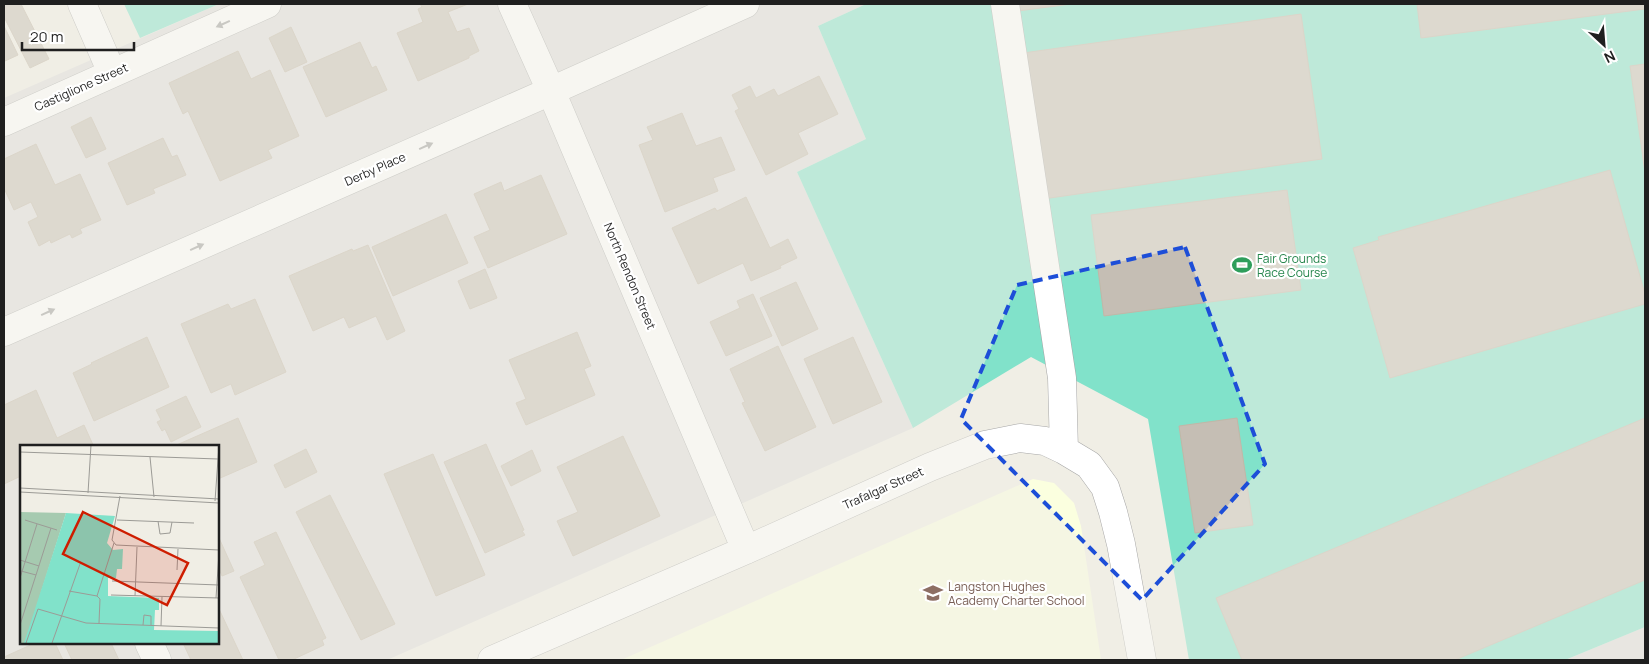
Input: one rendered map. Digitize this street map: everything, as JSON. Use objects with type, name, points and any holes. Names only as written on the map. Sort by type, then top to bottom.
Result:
[{"type":"street","points":[[82,4],[112,73]]},
{"type":"street","name":"Castiglione Street","points":[[4,122],[267,4]]},
{"type":"street","name":"North Rendon Street","points":[[512,4],[551,91],[746,550]]},
{"type":"street","name":"Derby Place","points":[[4,332],[745,4]]},
{"type":"street","points":[[1004,4],[1062,378],[1064,450]]},
{"type":"street","name":"Trafalgar Street","points":[[492,660],[746,550],[930,467],[985,445],[1020,438],[1045,441],[1089,464],[1105,487],[1121,544],[1142,660]]},
{"type":"street","points":[[150,644],[157,660]]},
{"type":"highlighted area","points":[[1185,247],[1265,464],[1142,600],[961,419],[1017,285]]},
{"type":"shaded area","points":[[219,4],[866,4],[818,26],[866,139],[797,172],[913,428],[387,660],[4,660],[4,98]]},
{"type":"shaded area","name":"Langston Hughes Academy Charter School","points":[[1033,479],[1054,483],[1074,503],[1081,526],[1101,660],[621,660]]},
{"type":"shaded area","points":[[1645,627],[1645,660],[1565,660]]},
{"type":"green space","points":[[124,4],[219,4],[140,38]]},
{"type":"green space","name":"Fair Grounds Race Course","points":[[866,4],[1645,4],[1645,627],[1565,660],[1189,660],[1148,419],[1031,357],[913,428],[797,172],[866,139],[818,26]]},
{"type":"building","points":[[4,4],[21,4],[49,59],[30,68],[4,17]]},
{"type":"building","points":[[420,4],[468,4],[448,12],[457,32],[469,28],[479,51],[469,56],[469,58],[418,81],[397,33],[423,22],[418,9],[422,7]]},
{"type":"building","points":[[1017,4],[1071,4],[1018,11]]},
{"type":"building","points":[[1417,4],[1645,4],[1645,9],[1421,38]]},
{"type":"building","points":[[1301,14],[1322,159],[1043,199],[1023,53]]},
{"type":"building","points":[[4,26],[18,55],[5,61],[4,59]]},
{"type":"building","points":[[291,27],[307,62],[285,72],[269,38]]},
{"type":"building","points":[[360,42],[372,68],[376,66],[387,90],[326,117],[303,67]]},
{"type":"building","points":[[238,51],[251,79],[270,70],[299,136],[268,150],[272,158],[220,181],[188,111],[183,114],[169,83]]},
{"type":"building","points":[[1645,64],[1645,173],[1630,66]]},
{"type":"building","points":[[819,76],[838,114],[798,133],[808,154],[766,175],[735,111],[739,109],[732,95],[750,86],[756,98],[774,89],[778,96]]},
{"type":"building","points":[[682,113],[696,146],[721,137],[735,170],[713,178],[718,191],[665,212],[639,145],[653,140],[647,127]]},
{"type":"building","points":[[91,117],[106,149],[86,158],[71,127]]},
{"type":"building","points":[[163,138],[172,157],[177,155],[186,175],[153,189],[155,193],[127,205],[108,163]]},
{"type":"building","points":[[36,144],[55,185],[80,174],[101,220],[80,229],[82,233],[72,238],[70,234],[51,243],[50,240],[39,246],[28,222],[38,217],[31,202],[14,210],[4,188],[4,159]]},
{"type":"building","points":[[1610,170],[1645,294],[1645,304],[1390,378],[1353,248],[1379,240],[1378,237]]},
{"type":"building","points":[[541,175],[567,234],[488,268],[474,237],[490,230],[474,194],[501,182],[504,191]]},
{"type":"building","points":[[1287,190],[1301,290],[1104,316],[1091,215]]},
{"type":"building","points":[[746,197],[770,248],[788,239],[797,258],[780,266],[781,268],[751,281],[743,263],[698,284],[672,228],[715,208],[717,211]]},
{"type":"building","points":[[446,214],[468,263],[393,296],[372,247]]},
{"type":"building","points":[[368,245],[405,331],[387,340],[376,316],[349,328],[344,317],[313,331],[289,276],[352,249],[353,251]]},
{"type":"building","points":[[485,269],[497,298],[470,309],[458,281]]},
{"type":"building","points":[[796,282],[818,329],[782,346],[760,298]]},
{"type":"building","points":[[753,294],[772,336],[726,356],[710,322],[740,308],[737,301]]},
{"type":"building","points":[[255,299],[286,372],[235,395],[231,384],[211,393],[181,324],[228,304],[231,309]]},
{"type":"building","points":[[577,332],[591,366],[584,369],[595,395],[526,425],[516,403],[526,399],[509,360]]},
{"type":"building","points":[[147,337],[169,387],[94,421],[73,373]]},
{"type":"building","points":[[853,337],[882,402],[833,424],[804,359]]},
{"type":"building","points":[[778,346],[816,427],[765,451],[742,403],[745,402],[730,369]]},
{"type":"building","points":[[36,390],[57,438],[84,425],[93,445],[20,445],[20,476],[4,484],[4,405]]},
{"type":"building","points":[[186,396],[201,427],[171,442],[165,429],[162,431],[157,422],[161,420],[156,410]]},
{"type":"building","points":[[238,418],[257,462],[219,479],[219,445],[177,445]]},
{"type":"building","points":[[1237,418],[1253,525],[1195,533],[1179,426]]},
{"type":"building","points":[[1645,418],[1645,580],[1455,660],[1242,660],[1216,598]]},
{"type":"building","points":[[623,436],[660,516],[573,556],[557,521],[578,512],[557,467]]},
{"type":"building","points":[[486,444],[525,535],[485,553],[444,462]]},
{"type":"building","points":[[306,449],[317,472],[285,488],[274,465]]},
{"type":"building","points":[[532,450],[541,471],[511,486],[501,466]]},
{"type":"building","points":[[433,454],[485,575],[436,596],[384,474]]},
{"type":"building","points":[[330,495],[395,624],[361,640],[296,512]]},
{"type":"building","points":[[276,532],[326,638],[322,640],[324,645],[292,660],[279,660],[240,577],[265,565],[254,542]]},
{"type":"building","points":[[219,538],[234,571],[222,576],[219,568]]},
{"type":"building","points":[[219,609],[243,660],[191,660],[183,644],[219,644]]},
{"type":"building","points":[[33,644],[55,644],[63,660],[4,660],[4,657]]},
{"type":"building","points":[[64,644],[111,644],[119,660],[72,660]]},
{"type":"place","name":"Fair Grounds Race Course","points":[[1242,265]]},
{"type":"place","name":"Langston Hughes Academy Charter School","points":[[933,593]]}]
